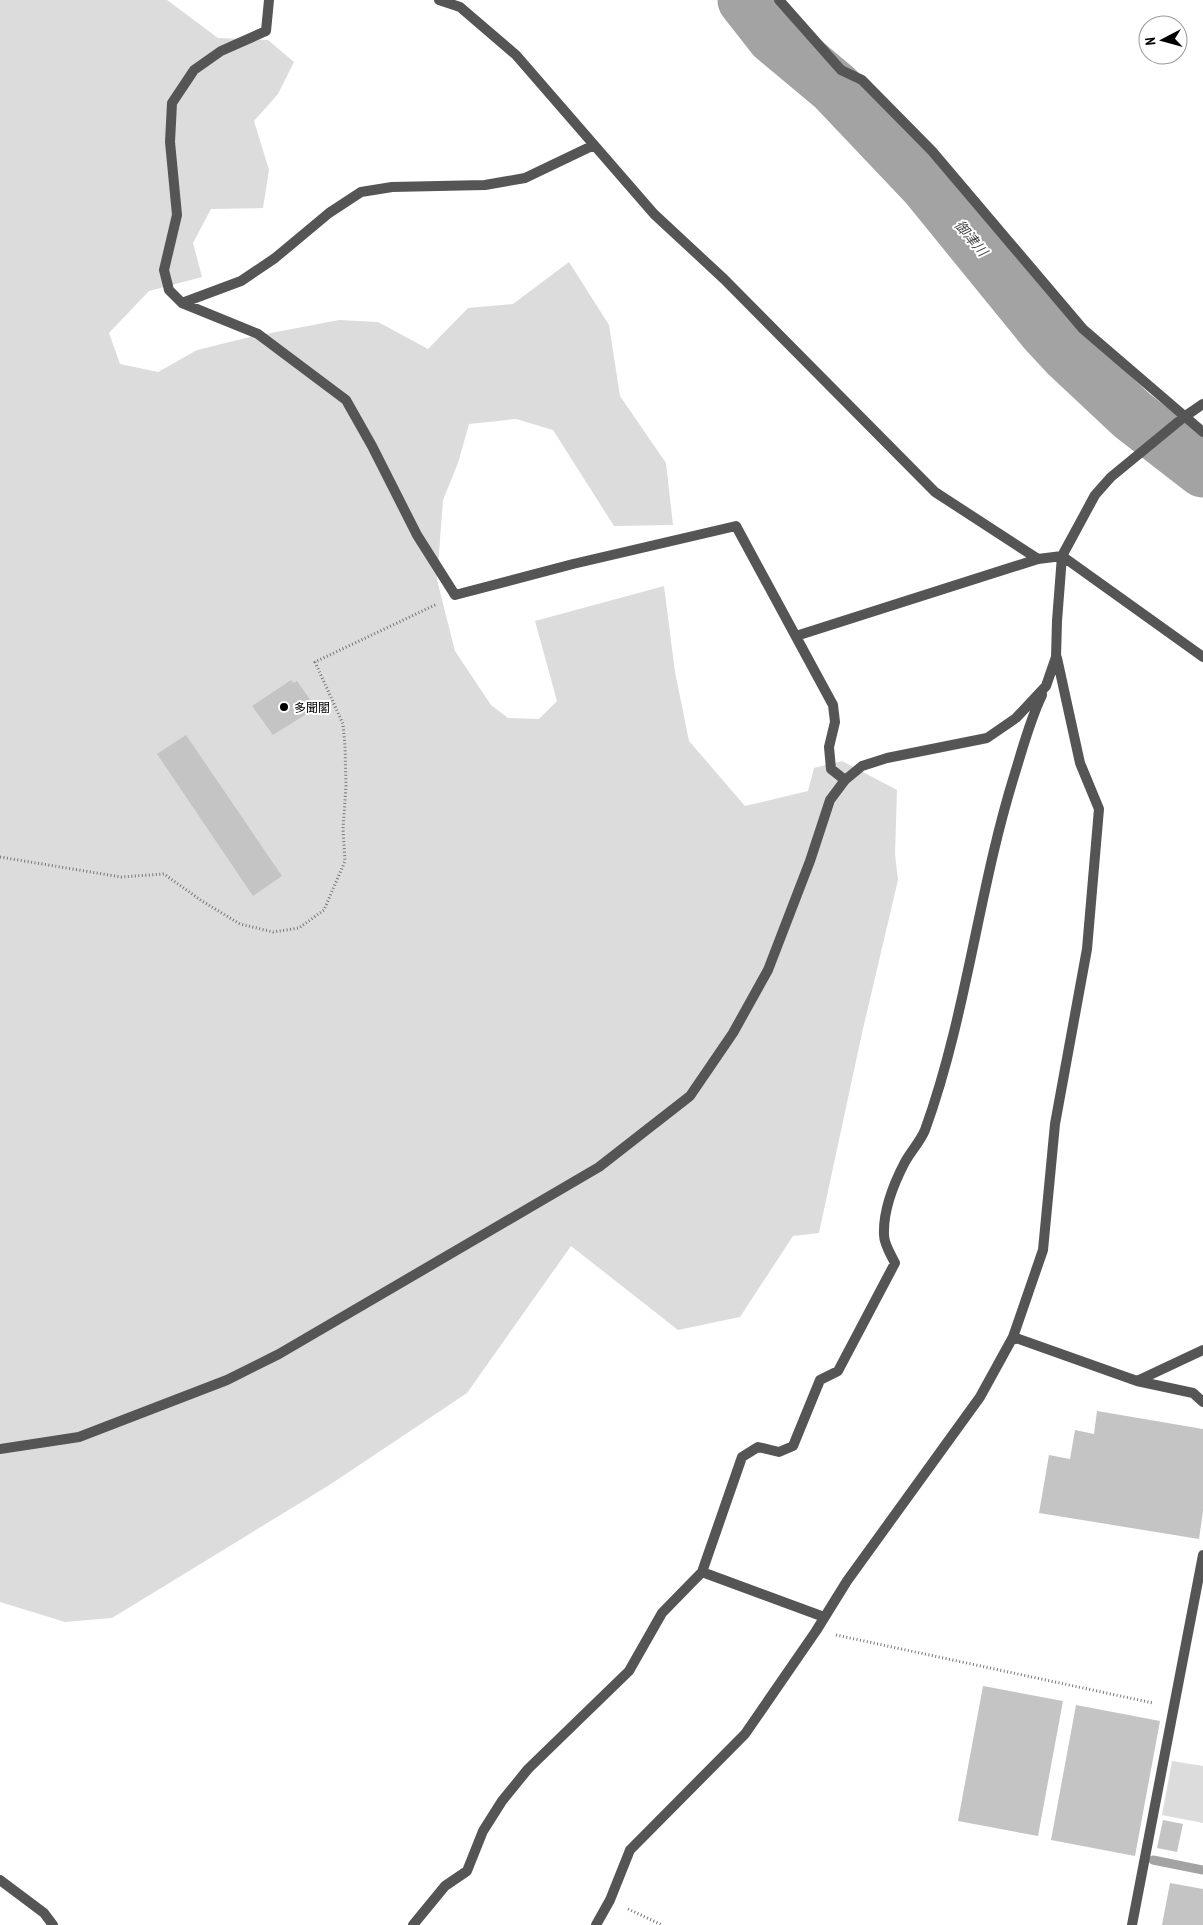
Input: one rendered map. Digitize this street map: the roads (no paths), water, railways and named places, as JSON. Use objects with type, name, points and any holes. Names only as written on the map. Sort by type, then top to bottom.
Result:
[{"type":"street","points":[[269,0],[266,31],[221,51],[194,70],[172,103],[170,142],[178,215],[164,270],[169,290],[182,303],[258,334],[346,400],[372,446],[417,535],[455,595],[573,564],[736,526],[833,705],[835,722],[829,747],[831,769],[845,780]]},
{"type":"street","points":[[439,0],[460,7],[516,55],[654,214],[724,278],[935,492],[1038,559]]},
{"type":"street","points":[[779,0],[841,70],[862,80],[932,150],[1083,329],[1203,432]]},
{"type":"street","points":[[182,303],[241,281],[275,258],[329,213],[361,192],[392,187],[485,185],[525,178],[594,145]]},
{"type":"street","points":[[596,1925],[610,1900],[630,1850],[745,1734],[816,1631],[846,1581],[980,1397],[1013,1338],[1043,1250],[1055,1124],[1087,949],[1099,808],[1080,763],[1056,657],[1062,556],[1095,495],[1111,477],[1184,417],[1203,404]]},
{"type":"street","points":[[796,636],[1038,559],[1062,556],[1203,657]]},
{"type":"street","points":[[413,1925],[446,1886],[467,1871],[483,1831],[502,1801],[528,1770],[629,1671],[662,1613],[702,1572],[742,1457],[758,1447],[779,1452],[793,1446],[820,1380],[838,1371],[895,1263],[884,1236],[886,1212],[905,1162],[924,1132],[947,1059],[1002,818],[1033,714],[1046,686],[1056,657]]},
{"type":"street","points":[[0,1449],[78,1437],[226,1380],[279,1354],[599,1167],[690,1096],[733,1033],[768,970],[810,862],[830,800],[845,780],[862,766],[887,758],[987,738],[1016,718],[1046,686]]},
{"type":"street","points":[[1013,1338],[1137,1381],[1193,1393],[1203,1402]]},
{"type":"street","points":[[1137,1381],[1203,1350]]},
{"type":"street","points":[[1132,1925],[1203,1555]]},
{"type":"street","points":[[702,1572],[824,1617]]},
{"type":"street","points":[[0,1880],[44,1913],[52,1925]]},
{"type":"waterway","name":"御津川","points":[[745,0],[774,37],[835,88],[926,184],[1044,329],[1068,355],[1132,415],[1203,470]]},
{"type":"waterway","points":[[1153,1860],[1203,1870]]},
{"type":"place","name":"多聞閣","points":[[284,707]]}]
